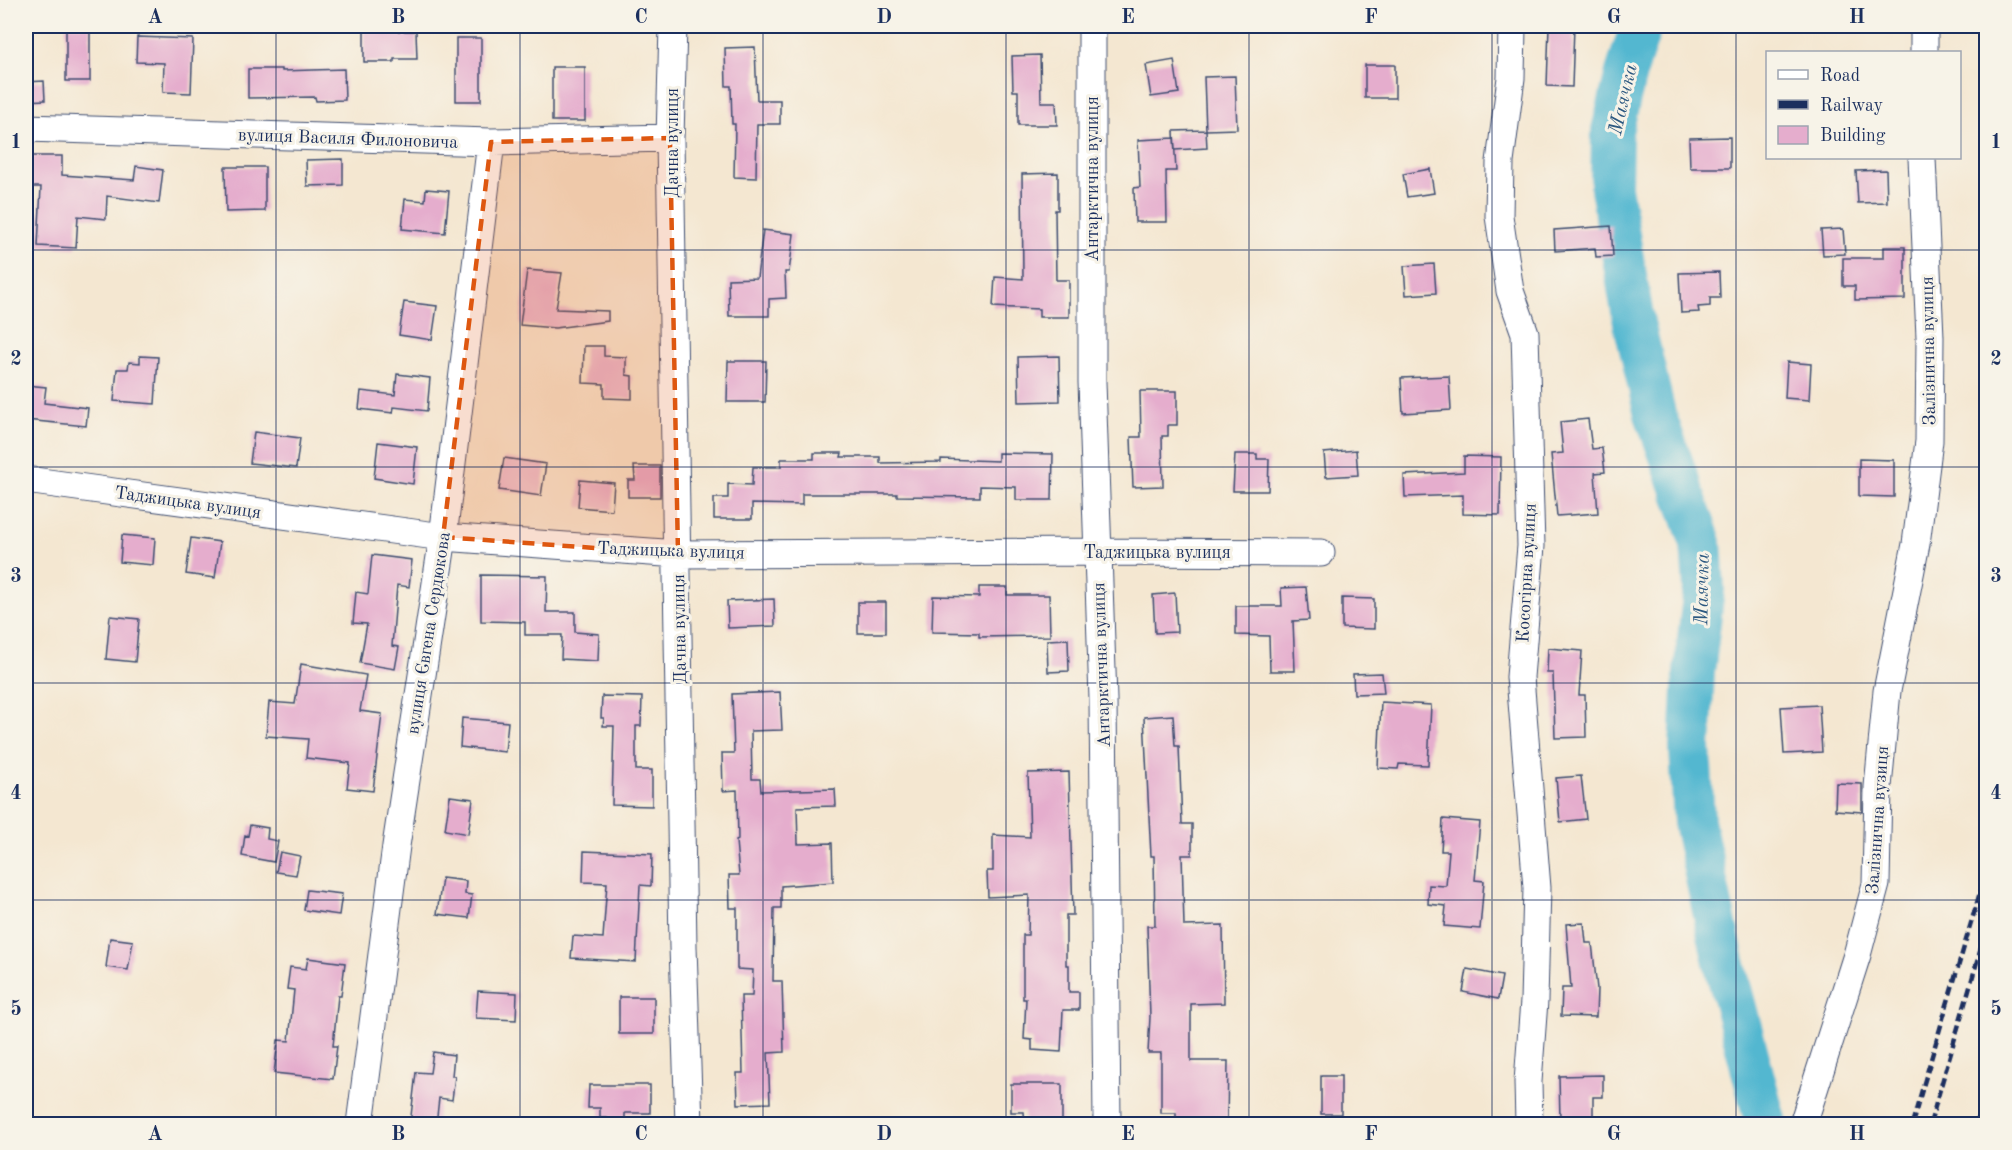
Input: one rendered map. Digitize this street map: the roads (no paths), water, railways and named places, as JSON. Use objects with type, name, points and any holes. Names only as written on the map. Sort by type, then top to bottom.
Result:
[{"type":"street","name":"Дачна вулиця","points":[[673,26],[670,138],[683,947],[689,1125]]},
{"type":"street","name":"Антарктична вулиця","points":[[1092,26],[1092,381],[1103,699],[1107,1125]]},
{"type":"street","name":"Косогірна вулиця","points":[[1512,26],[1511,78],[1500,162],[1499,216],[1510,291],[1525,333],[1531,546],[1520,677],[1537,888],[1534,1001],[1528,1082],[1530,1125]]},
{"type":"street","points":[[1924,26],[1924,51]]},
{"type":"street","name":"вулиця Василя Филоновича","points":[[26,128],[491,142],[670,138]]},
{"type":"street","name":"вулиця Євгена Сердюкова","points":[[360,1125],[396,846],[443,537],[491,142]]},
{"type":"street","name":"Залізнична вулиця","points":[[1916,543],[1929,441],[1930,337],[1922,159]]},
{"type":"street","name":"Таджицька вулиця","points":[[26,480],[443,537],[678,554],[1321,553]]},
{"type":"street","name":"Залізнична вузиця","points":[[1803,1125],[1857,955],[1876,884],[1878,787],[1887,691],[1916,543]]},
{"type":"waterway","name":"Маячка","points":[[1641,26],[1626,73],[1612,131],[1611,188],[1634,323],[1655,414],[1701,543],[1704,589],[1694,672],[1690,747],[1694,822],[1724,962],[1766,1124]]},
{"type":"railway","points":[[1912,1124],[1986,872]]},
{"type":"railway","points":[[1930,1124],[1986,931]]},
{"type":"railway","points":[[1976,1124],[1986,1089]]}]
